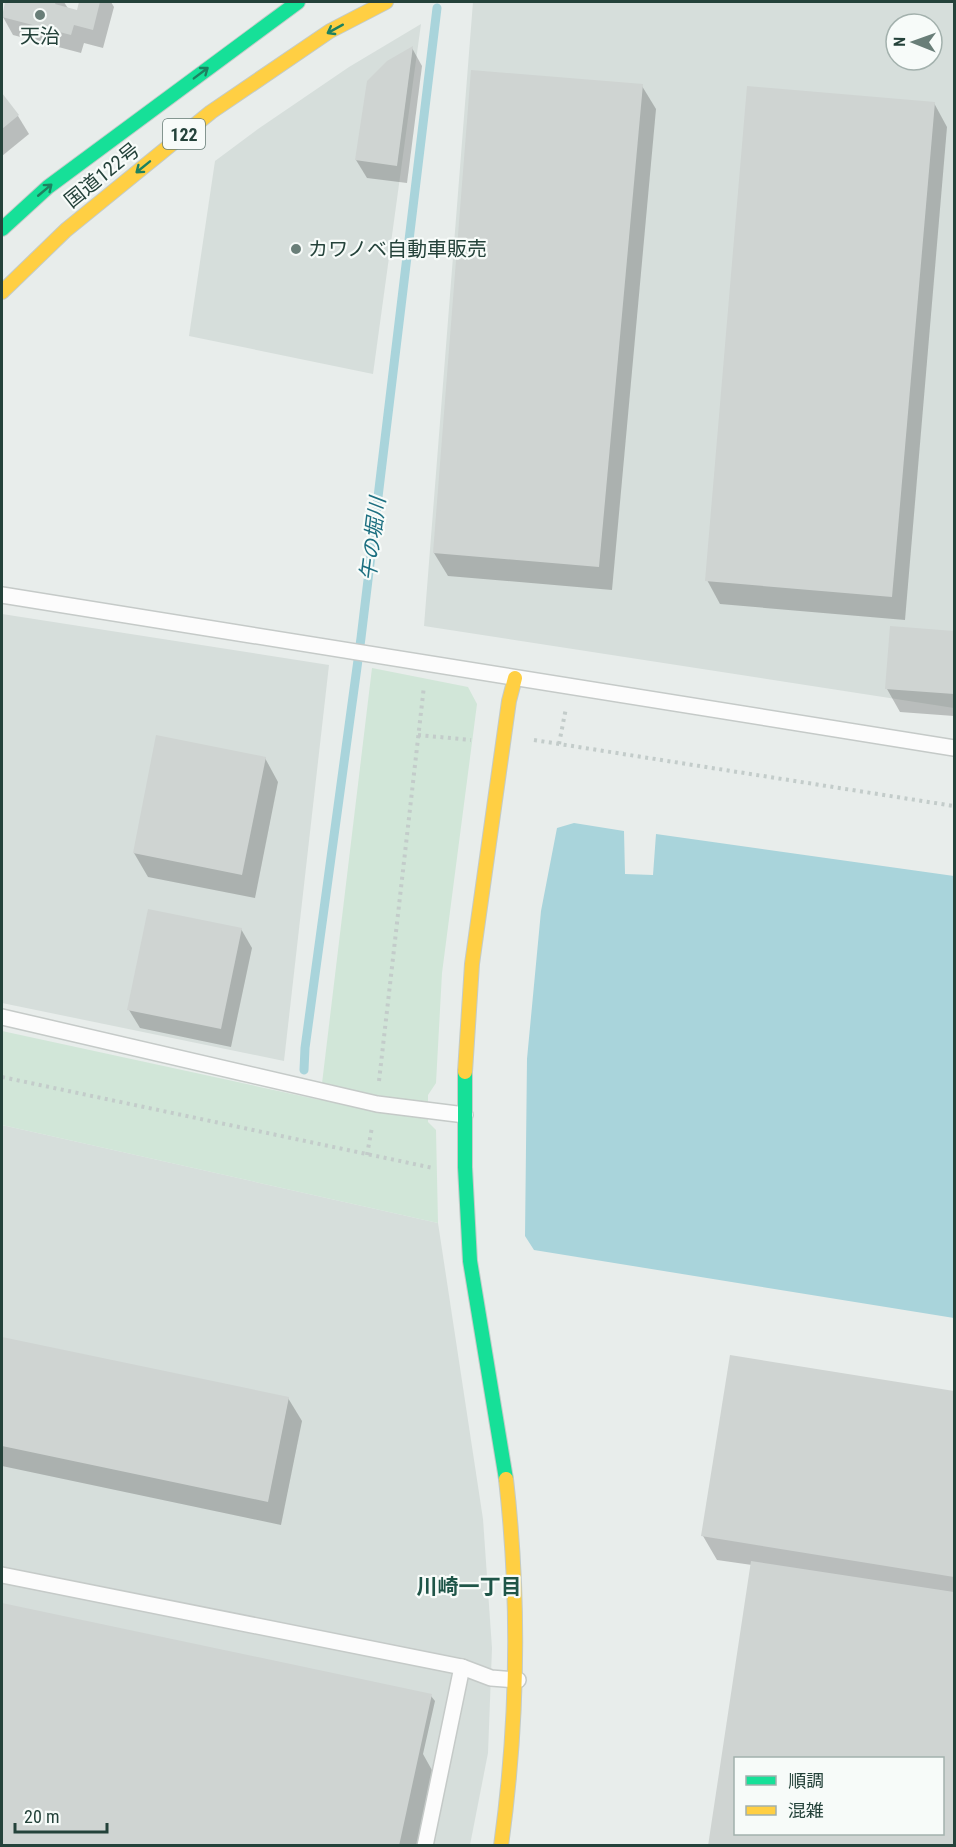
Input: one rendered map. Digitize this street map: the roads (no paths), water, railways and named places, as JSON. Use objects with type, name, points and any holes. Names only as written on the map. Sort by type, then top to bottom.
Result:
[{"type":"main road","name":"国道122号","points":[[2,229],[48,187],[298,2]]},
{"type":"main road","name":"国道122号","points":[[2,292],[66,230],[211,112],[330,31],[386,2]]},
{"type":"main road","points":[[501,1845],[511,1778],[518,1680],[515,1574],[506,1474],[471,1280],[467,1229],[465,1115],[466,1037],[471,974],[509,701],[515,678]]},
{"type":"lane","points":[[2,595],[954,748]]},
{"type":"lane","points":[[2,1017],[377,1104],[465,1115]]},
{"type":"lane","points":[[2,1575],[462,1667],[491,1678],[518,1680]]},
{"type":"lane","points":[[425,1845],[462,1667]]},
{"type":"water","points":[[574,823],[624,831],[625,874],[653,875],[656,834],[954,876],[954,1318],[534,1250],[525,1236],[527,1059],[541,911],[557,828]]},
{"type":"waterway","name":"午の堀川","points":[[304,1070],[305,1048],[361,638],[437,8]]},
{"type":"place","name":"天治","points":[[40,15]]},
{"type":"place","name":"カワノベ自動車販売","points":[[296,249]]},
{"type":"district","name":"川崎一丁目","points":[[469,1587]]}]
